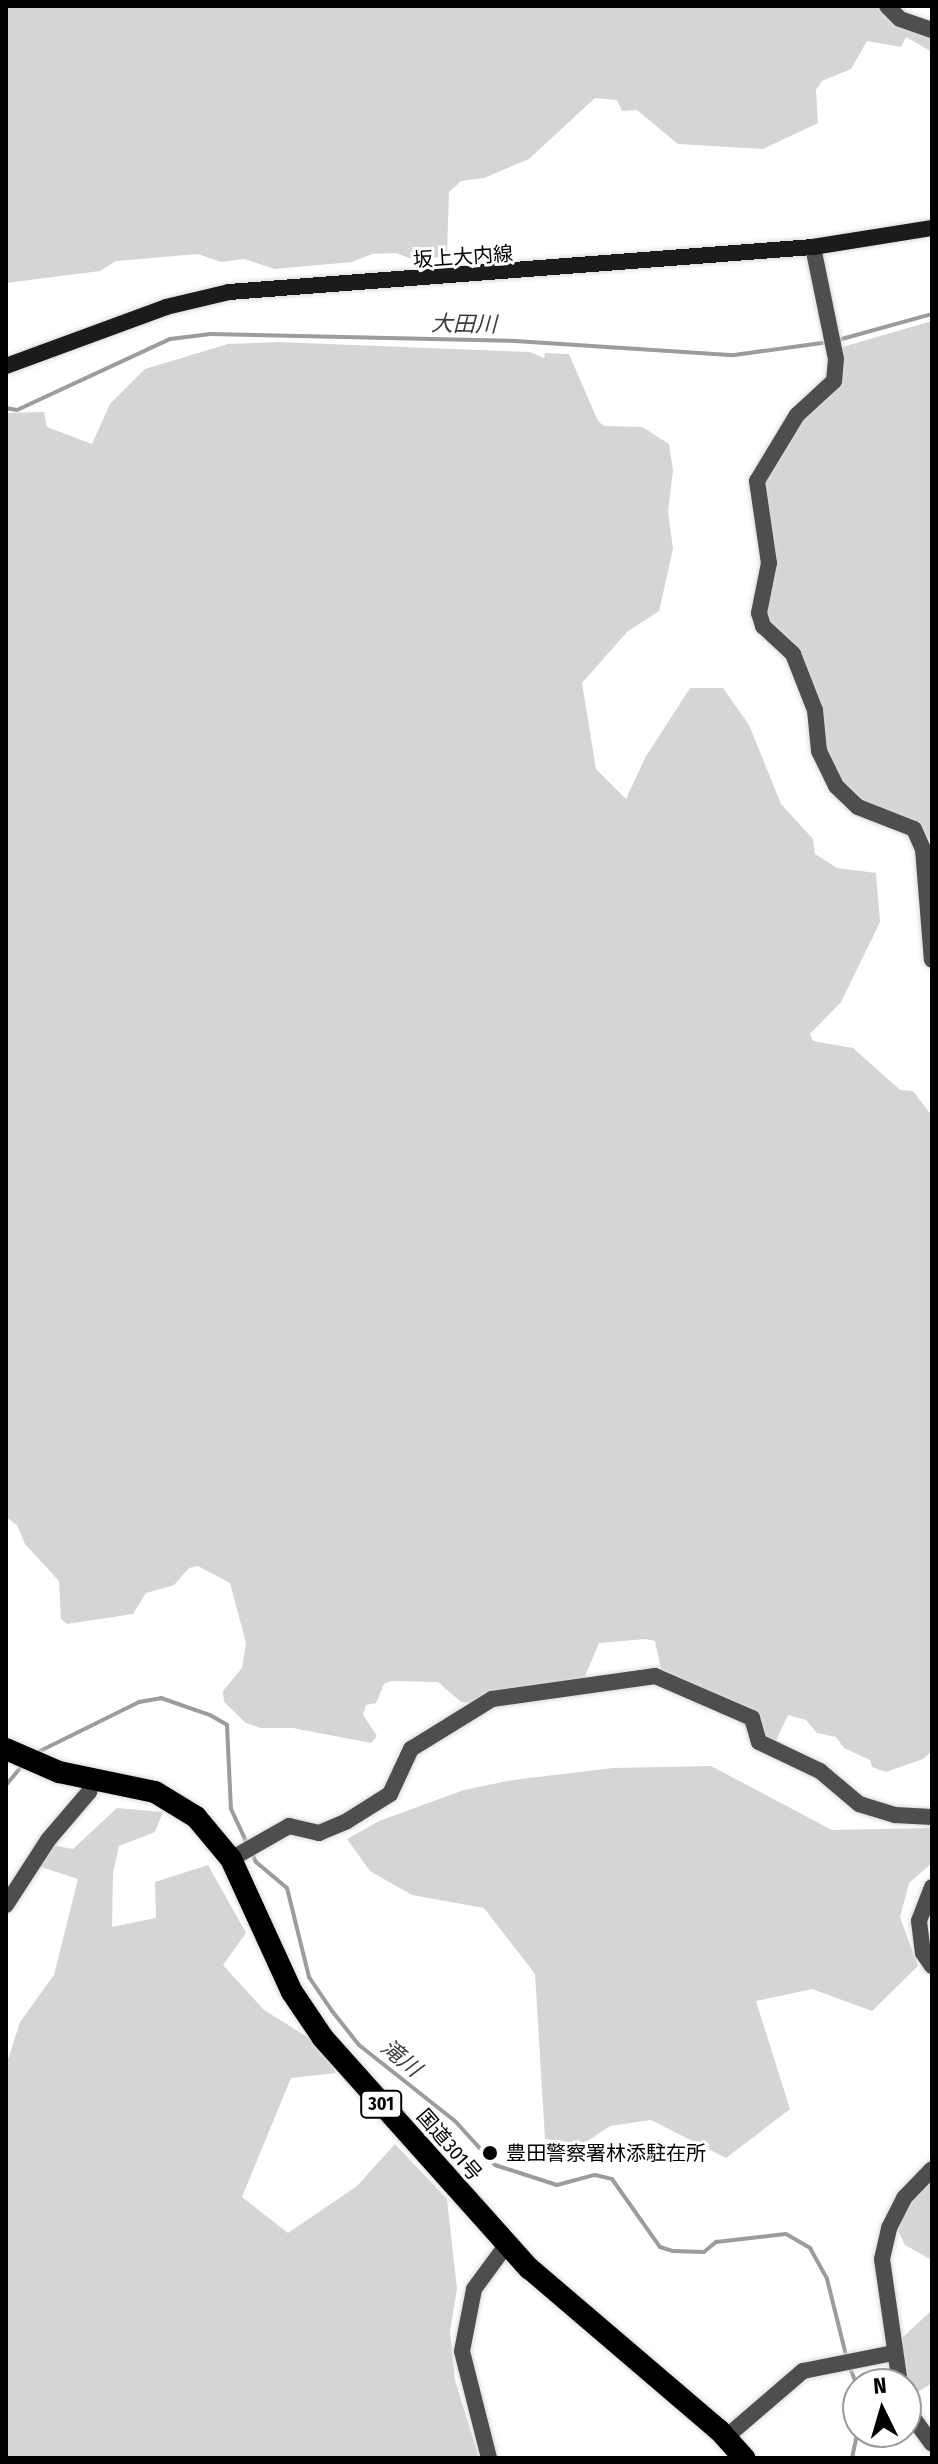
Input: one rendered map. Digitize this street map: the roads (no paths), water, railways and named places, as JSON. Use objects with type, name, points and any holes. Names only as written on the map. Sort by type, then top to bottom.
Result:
[{"type":"highway","name":"国道301号","points":[[23,1758],[155,1792],[182,1806],[231,1859],[292,1992],[323,2038],[507,2244],[744,2458]]},
{"type":"main road","name":"坂上大内線","points":[[6,366],[166,307],[229,292],[813,247],[932,228]]},
{"type":"street","points":[[887,6],[900,19],[932,30]]},
{"type":"street","points":[[813,247],[836,359],[830,388],[797,415],[757,481],[769,563],[759,613],[763,626],[793,654],[815,710],[819,751],[836,786],[858,807],[914,829],[923,849],[932,960]]},
{"type":"street","points":[[231,1859],[289,1826],[319,1833],[347,1821],[390,1794],[411,1749],[492,1699],[655,1676],[752,1718],[759,1742],[820,1771],[859,1804],[895,1815],[932,1817]]},
{"type":"street","points":[[6,1905],[48,1840],[89,1792],[94,1777]]},
{"type":"street","points":[[932,1887],[919,1921],[923,1953],[932,1966]]},
{"type":"street","points":[[896,2368],[882,2259],[889,2228],[920,2177],[932,2169]]},
{"type":"street","points":[[489,2458],[462,2351],[474,2289],[507,2244]]},
{"type":"street","points":[[725,2438],[795,2376],[834,2364],[893,2353]]},
{"type":"waterway","name":"大田川","points":[[838,340],[932,314]]},
{"type":"waterway","name":"大田川","points":[[6,408],[17,410],[170,339],[209,334],[515,341],[734,355],[829,342]]},
{"type":"waterway","name":"滝川","points":[[36,1753],[139,1702],[161,1698],[210,1715],[227,1725],[231,1809],[247,1843]]},
{"type":"waterway","name":"滝川","points":[[6,1785],[23,1765]]},
{"type":"waterway","name":"滝川","points":[[251,1851],[256,1862],[287,1888],[309,1977],[332,2011],[359,2045],[455,2121],[495,2165],[557,2185],[595,2175],[612,2179],[660,2247],[673,2251],[704,2252],[716,2242],[786,2234],[810,2248],[827,2279],[847,2359]]},
{"type":"waterway","name":"滝川","points":[[852,2458],[854,2448]]},
{"type":"place","name":"豊田警察署林添駐在所","points":[[490,2153]]}]
